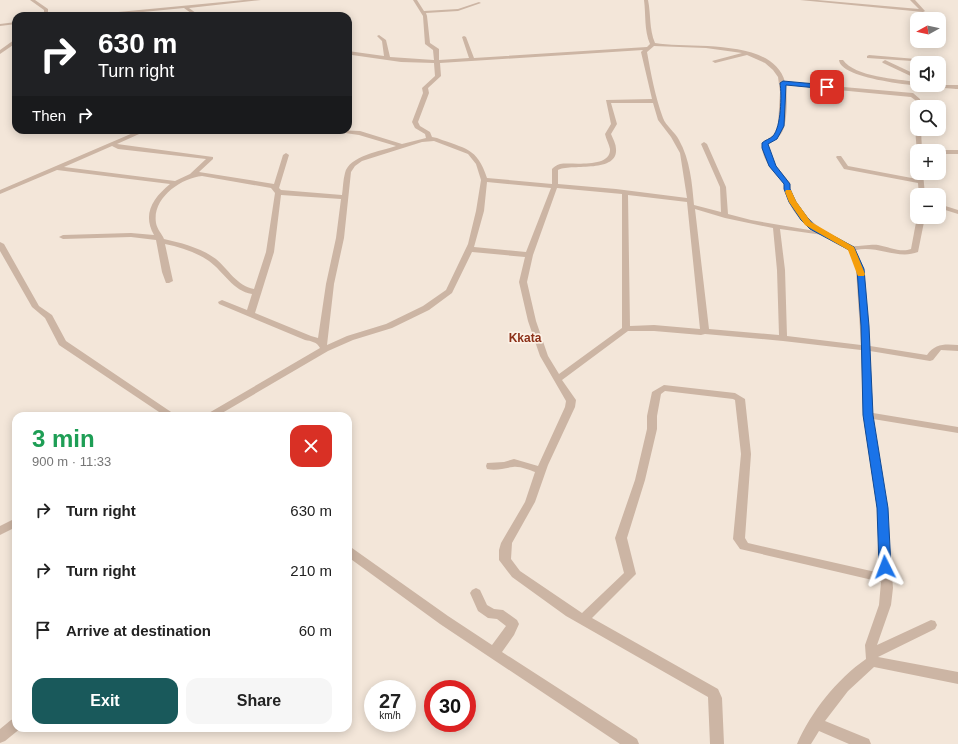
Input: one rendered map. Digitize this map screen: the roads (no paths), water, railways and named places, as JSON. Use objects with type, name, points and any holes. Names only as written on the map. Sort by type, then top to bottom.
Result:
[{"type":"street","points":[[32,0],[46,10],[46,12]]},
{"type":"street","points":[[138,12],[235,1],[259,0]]},
{"type":"street","points":[[415,0],[425,16],[428,44],[436,49],[438,76],[425,88],[426,93],[415,122],[417,127],[428,133],[429,139]]},
{"type":"street","points":[[646,0],[648,8],[646,13],[651,46],[644,52],[655,101],[661,120],[674,136],[683,154],[691,203],[694,244],[705,328],[704,331]]},
{"type":"street","points":[[802,0],[924,11],[912,0]]},
{"type":"street","points":[[422,12],[458,10],[479,3]]},
{"type":"street","points":[[185,7],[192,12]]},
{"type":"street","points":[[0,25],[12,24]]},
{"type":"street","points":[[379,36],[384,40],[387,57]]},
{"type":"street","points":[[464,37],[472,60]]},
{"type":"street","points":[[0,52],[12,44]]},
{"type":"street","points":[[352,54],[387,57],[401,60],[437,62],[651,46],[706,46],[748,53],[777,70],[783,83],[784,90],[781,126],[775,137],[765,143],[765,148],[772,166],[787,184],[787,189],[792,202],[804,219],[813,227],[852,249],[876,247],[901,252],[913,252],[916,250],[920,224]]},
{"type":"street","points":[[715,60],[735,57],[748,53]]},
{"type":"street","points":[[869,57],[910,60]]},
{"type":"street","points":[[878,58],[880,61],[896,66],[910,73]]},
{"type":"street","points":[[842,61],[845,67],[852,70],[894,82],[910,84]]},
{"type":"street","points":[[783,83],[916,96]]},
{"type":"street","points":[[946,86],[958,87]]},
{"type":"street","points":[[917,92],[916,96],[918,100]]},
{"type":"street","points":[[655,101],[608,100],[614,124],[608,134],[613,150],[610,158],[602,164],[557,167],[554,170],[556,185],[529,255],[523,282],[530,314],[544,356],[571,400],[570,407],[541,470],[530,502],[507,543],[505,560],[516,574],[570,612],[713,693],[716,698],[717,744]]},
{"type":"street","points":[[352,132],[401,146]]},
{"type":"street","points":[[0,192],[136,134]]},
{"type":"street","points":[[217,412],[324,346],[389,326],[426,308],[449,291],[469,249],[480,211],[484,180],[479,164],[470,153],[435,139],[429,139],[401,146],[360,160],[352,165],[348,172],[340,238],[330,284],[324,346]]},
{"type":"street","points":[[113,144],[133,149],[211,158],[193,174],[176,183],[154,207],[152,223],[160,239],[169,281]]},
{"type":"street","points":[[704,144],[722,186],[725,216]]},
{"type":"street","points":[[946,152],[958,152]]},
{"type":"street","points":[[250,314],[270,252],[277,196],[286,155]]},
{"type":"street","points":[[839,157],[846,168],[921,182],[921,188]]},
{"type":"street","points":[[54,168],[176,183]]},
{"type":"street","points":[[193,174],[202,174],[278,190],[345,197]]},
{"type":"street","points":[[484,180],[625,192],[691,203],[725,216],[750,222],[827,235]]},
{"type":"street","points":[[625,192],[626,329]]},
{"type":"street","points":[[946,208],[958,212]]},
{"type":"street","points":[[776,226],[782,270],[783,338]]},
{"type":"street","points":[[64,237],[131,235],[160,239],[183,245],[210,258],[223,269],[236,284],[251,292],[258,292]]},
{"type":"street","points":[[0,244],[36,307],[49,317],[62,343],[166,412]]},
{"type":"street","points":[[469,249],[529,255]]},
{"type":"street","points":[[852,249],[860,269],[866,348],[868,415],[882,508],[886,579],[885,605],[871,645],[872,657]]},
{"type":"street","points":[[222,302],[308,338],[317,340],[324,346]]},
{"type":"street","points":[[558,379],[626,329],[654,328],[783,338],[866,348],[930,358],[933,351],[937,348],[958,348]]},
{"type":"street","points":[[583,619],[630,574],[621,538],[642,473],[652,429],[652,416],[657,392],[664,388],[735,396],[740,399],[746,454],[739,539],[744,546],[886,579]]},
{"type":"street","points":[[868,415],[958,430]]},
{"type":"street","points":[[491,466],[504,466],[514,463],[541,470]]},
{"type":"street","points":[[0,531],[12,524]]},
{"type":"street","points":[[352,553],[444,620],[632,744]]},
{"type":"street","points":[[476,593],[482,608],[492,614],[499,614],[513,624],[510,631],[494,653]]},
{"type":"street","points":[[804,744],[811,729],[872,657],[931,625]]},
{"type":"street","points":[[872,657],[958,678]]},
{"type":"street","points":[[816,723],[864,744]]},
{"type":"street","points":[[0,737],[12,727]]},
{"type":"district","name":"Kkata","points":[[525,338]]}]
